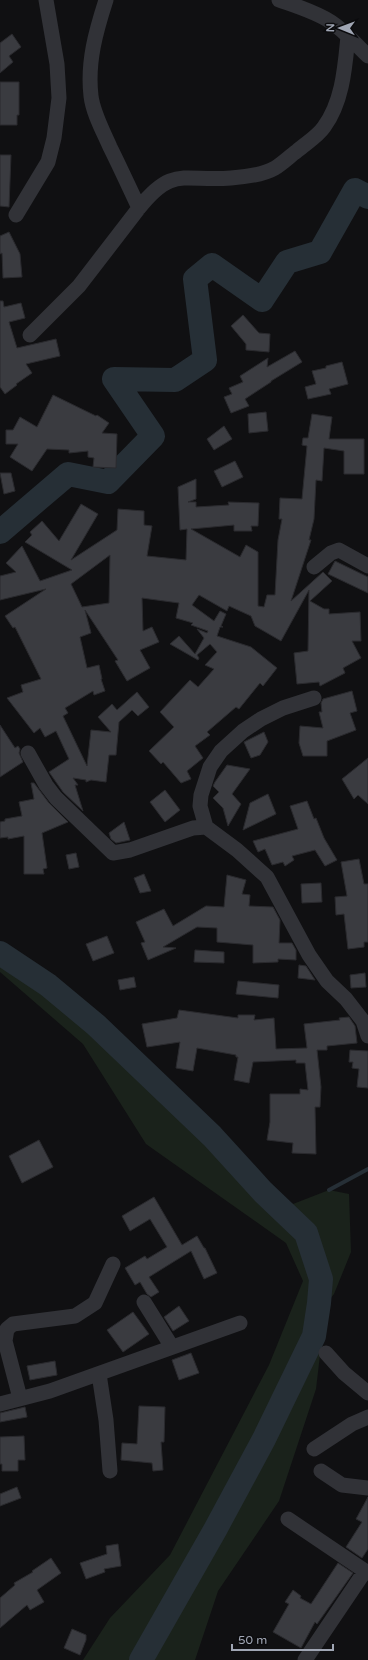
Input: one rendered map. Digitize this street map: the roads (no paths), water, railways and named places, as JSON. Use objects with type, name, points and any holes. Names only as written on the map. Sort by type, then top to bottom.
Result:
[{"type":"street","points":[[16,215],[48,162],[54,138],[59,98],[57,64],[46,0]]},
{"type":"street","points":[[106,0],[97,27],[92,50],[90,74],[91,97],[99,121],[139,208]]},
{"type":"street","points":[[279,0],[331,22],[368,56]]},
{"type":"street","points":[[30,335],[79,286],[148,196],[161,185],[172,179],[188,177],[211,179],[231,178],[274,169],[315,137],[324,127],[334,111],[341,88],[346,60],[348,36]]},
{"type":"street","points":[[314,567],[330,553],[339,550],[368,566]]},
{"type":"street","points":[[314,698],[283,708],[261,719],[243,731],[221,752],[210,767],[201,795],[200,806],[206,826],[237,850],[267,877],[309,956],[327,981],[363,1020],[368,1036]]},
{"type":"street","points":[[28,753],[56,798],[113,853],[130,850],[193,828],[206,826]]},
{"type":"street","points":[[20,1398],[5,1341],[7,1329],[13,1324],[75,1316],[95,1303],[113,1264]]},
{"type":"street","points":[[144,1302],[172,1347]]},
{"type":"street","points":[[0,1404],[50,1391],[240,1323]]},
{"type":"street","points":[[326,1353],[344,1373],[368,1393]]},
{"type":"street","points":[[99,1374],[106,1420],[110,1471]]},
{"type":"street","points":[[314,1449],[352,1424],[368,1417]]},
{"type":"street","points":[[321,1471],[342,1485],[368,1488]]},
{"type":"street","points":[[288,1519],[367,1572],[305,1660]]},
{"type":"waterway","points":[[0,532],[68,474],[108,482],[153,436],[114,379],[175,380],[205,360],[195,279],[212,265],[262,300],[287,262],[320,252],[355,190],[368,197]]},
{"type":"waterway","points":[[0,953],[48,985],[96,1025],[212,1136],[263,1192],[306,1233],[321,1279],[314,1336],[264,1439],[215,1530],[141,1660]]},
{"type":"waterway","points":[[329,1190],[368,1169]]}]
